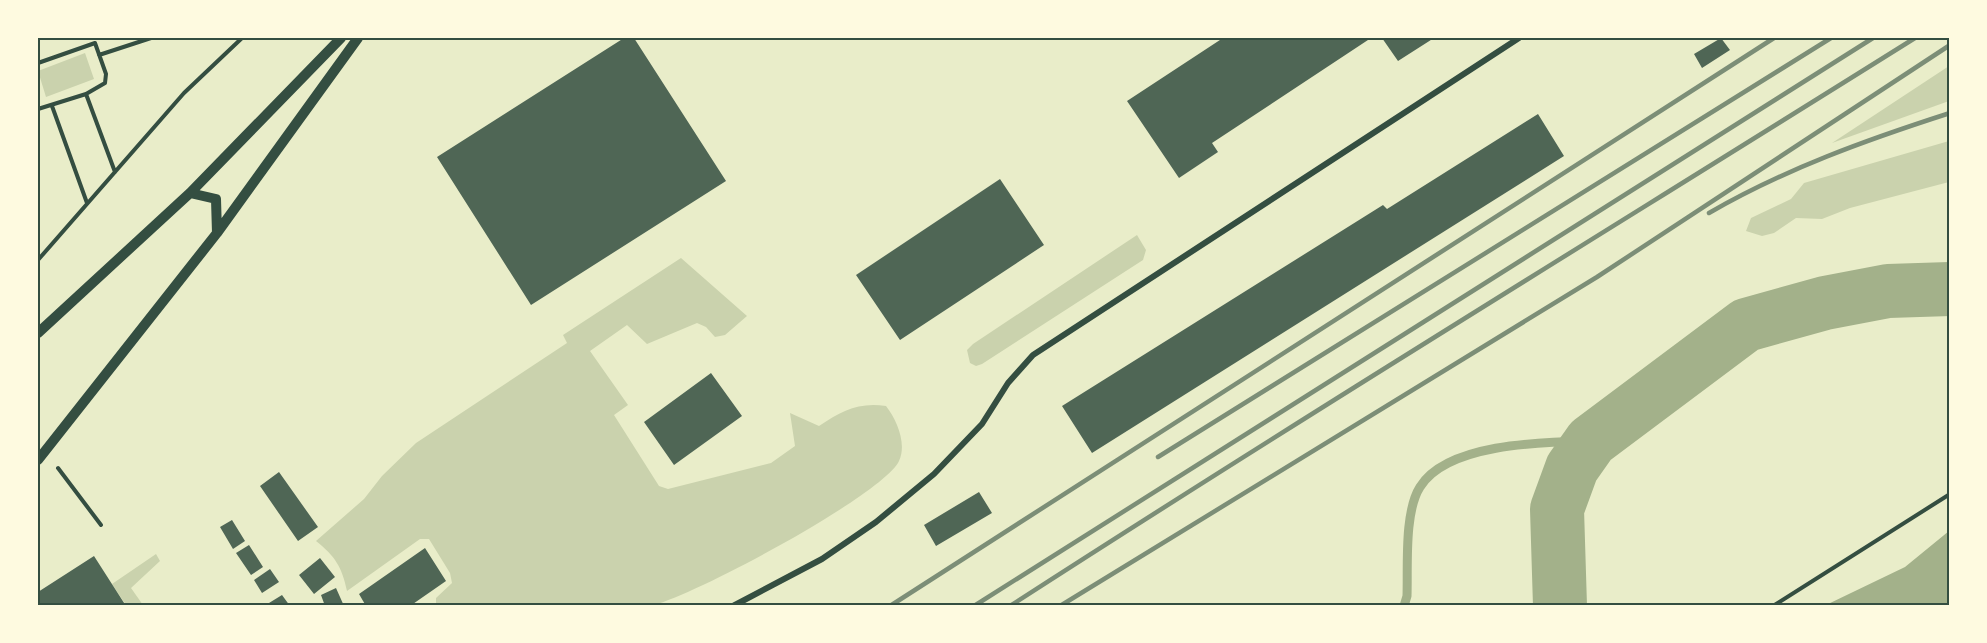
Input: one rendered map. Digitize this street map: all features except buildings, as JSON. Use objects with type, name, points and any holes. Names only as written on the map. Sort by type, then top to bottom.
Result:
[{"type":"street","points":[[38,333],[190,193],[341,38]]},
{"type":"street","points":[[38,460],[217,233],[358,38]]},
{"type":"street","points":[[733,606],[822,559],[876,522],[934,474],[982,424],[1008,383],[1033,354],[1519,38]]},
{"type":"street","points":[[190,193],[216,199],[217,233]]},
{"type":"path","points":[[99,55],[151,38]]},
{"type":"path","points":[[38,260],[184,93],[242,38]]},
{"type":"path","points":[[38,63],[94,43],[106,74],[105,82],[86,94],[38,109]]},
{"type":"path","points":[[86,94],[115,172]]},
{"type":"path","points":[[52,106],[87,203]]},
{"type":"path","points":[[45,452],[101,525]]},
{"type":"path","points":[[1773,606],[1950,494]]},
{"type":"shaded area","points":[[85,53],[94,79],[46,97],[38,71]]},
{"type":"shaded area","points":[[1949,66],[1949,101],[1832,143]]},
{"type":"shaded area","points":[[1949,141],[1949,182],[1850,208],[1822,219],[1796,218],[1774,233],[1762,236],[1746,231],[1751,218],[1791,199],[1804,183]]},
{"type":"shaded area","points":[[1137,235],[1146,250],[1143,260],[982,364],[976,366],[970,363],[967,350],[973,344]]},
{"type":"shaded area","points":[[681,258],[747,316],[725,335],[715,337],[706,327],[697,323],[647,344],[627,325],[590,351],[628,405],[614,415],[659,486],[668,489],[771,463],[795,446],[790,413],[819,426],[843,412],[867,405],[886,406],[900,432],[902,447],[899,461],[885,477],[824,520],[784,543],[704,585],[650,606],[436,605],[436,598],[452,583],[450,573],[429,539],[420,539],[347,591],[337,563],[316,541],[364,499],[382,476],[416,443],[567,343],[563,335]]},
{"type":"shaded area","points":[[1949,531],[1949,605],[1826,605],[1905,567]]},
{"type":"shaded area","points":[[156,554],[160,561],[131,588],[143,605],[126,605],[112,584]]},
{"type":"waterway","points":[[1560,606],[1557,509],[1572,468],[1591,441],[1746,325],[1825,303],[1888,291],[1950,289]]},
{"type":"waterway","points":[[1404,606],[1407,596],[1411,511],[1420,487],[1433,472],[1452,461],[1498,448],[1548,442],[1591,441]]},
{"type":"railway","points":[[890,606],[1774,38]]},
{"type":"railway","points":[[1158,457],[1831,38]]},
{"type":"railway","points":[[974,606],[1873,38]]},
{"type":"railway","points":[[1010,606],[1348,391],[1915,38]]},
{"type":"railway","points":[[1060,606],[1597,277],[1950,45]]},
{"type":"railway","points":[[1709,213],[1797,169],[1950,113]]}]
